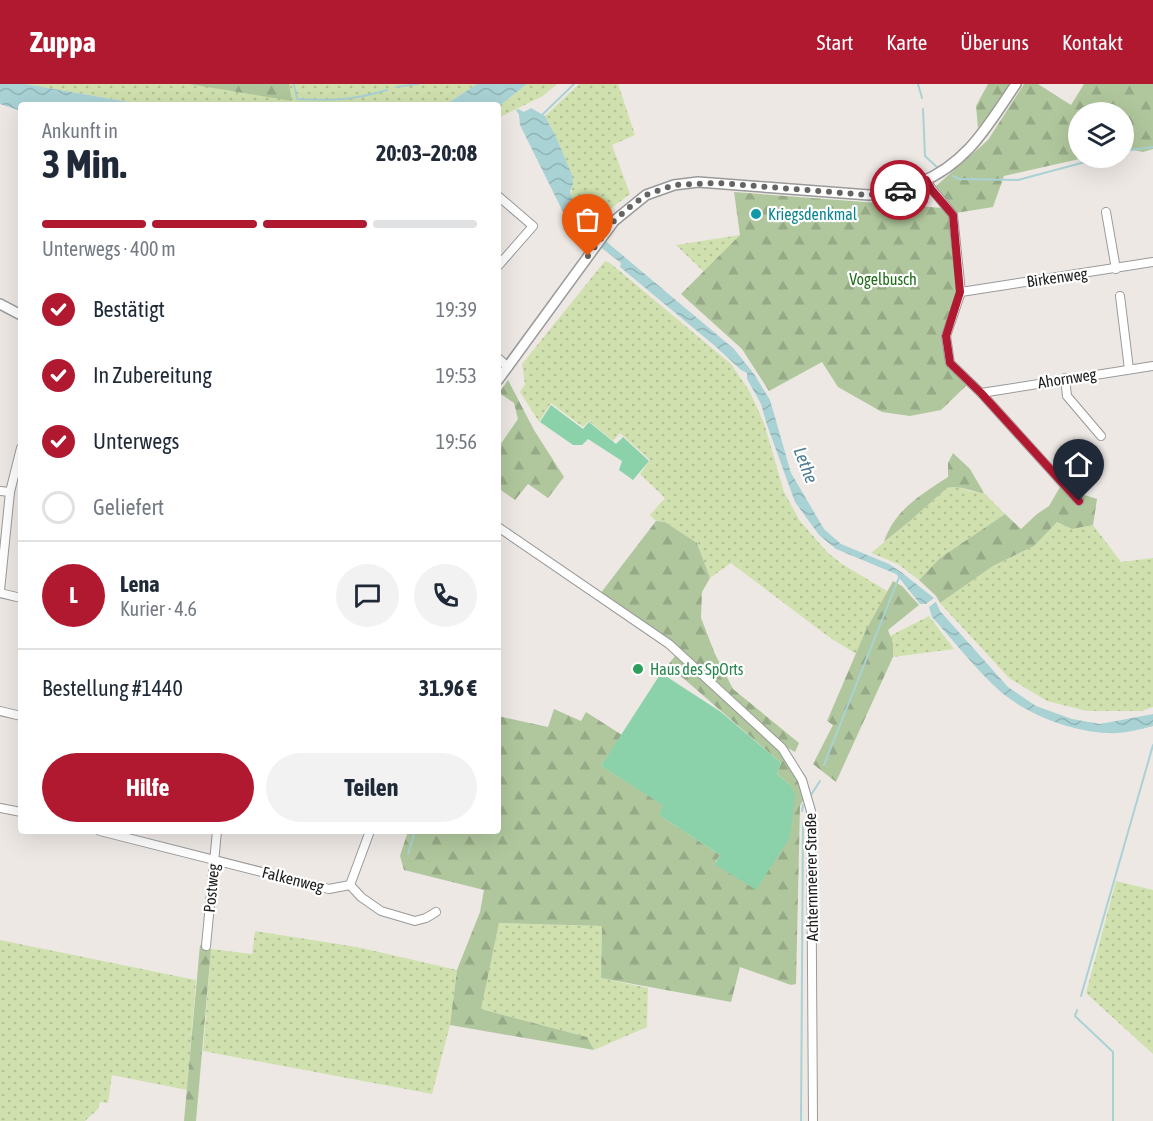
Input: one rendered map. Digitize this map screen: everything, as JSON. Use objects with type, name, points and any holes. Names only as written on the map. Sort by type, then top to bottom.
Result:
[{"type":"street","points":[[501,376],[604,234],[631,206],[646,195],[674,185],[718,183],[869,195],[888,193],[926,180],[958,161],[982,135],[1016,84]]},
{"type":"street","points":[[926,180],[953,215],[960,292],[946,336],[950,363],[981,393],[1079,501]]},
{"type":"street","points":[[501,199],[533,226],[501,263]]},
{"type":"street","points":[[1106,212],[1116,269]]},
{"type":"street","name":"Birkenweg","points":[[960,292],[1153,262]]},
{"type":"street","points":[[1120,296],[1129,369]]},
{"type":"street","points":[[0,304],[18,313]]},
{"type":"street","points":[[501,361],[508,367]]},
{"type":"street","name":"Ahornweg","points":[[981,393],[1065,378],[1153,368]]},
{"type":"street","points":[[1065,378],[1067,396],[1101,436]]},
{"type":"street","points":[[18,460],[10,492],[0,592],[18,597]]},
{"type":"street","points":[[0,490],[10,492]]},
{"type":"street","name":"Achternmeerer Straße","points":[[501,529],[669,644],[782,748],[801,780],[811,811],[812,823],[813,1121]]},
{"type":"street","points":[[0,711],[18,715]]},
{"type":"street","points":[[0,807],[18,811]]},
{"type":"street","name":"Falkenweg","points":[[118,834],[329,889],[350,885]]},
{"type":"street","name":"Postweg","points":[[206,946],[217,834]]},
{"type":"street","points":[[369,834],[350,885],[361,897],[381,911],[415,921],[436,912]]},
{"type":"green space","points":[[26,84],[477,84],[448,102],[129,102]]},
{"type":"green space","points":[[189,84],[289,84],[292,101]]},
{"type":"green space","points":[[527,84],[557,84],[543,96],[501,117],[501,105]]},
{"type":"green space","points":[[579,84],[618,84],[635,135],[612,145],[630,194],[609,210],[596,230],[573,204],[571,191],[573,184],[556,137],[545,116]]},
{"type":"green space","points":[[988,84],[1009,84],[978,128],[976,106]]},
{"type":"green space","points":[[1024,84],[1038,84],[1068,103],[1068,162],[1004,176],[993,207],[956,213],[936,186],[988,140]]},
{"type":"green space","points":[[1084,84],[1153,84],[1153,149],[1143,152],[1134,150],[1134,102],[1073,102]]},
{"type":"green space","name":"Vogelbusch","points":[[734,192],[943,208],[951,217],[960,288],[944,336],[948,363],[968,384],[941,410],[910,416],[882,412],[838,387],[822,362],[769,391],[742,349],[681,294],[740,235]]},
{"type":"green space","points":[[740,235],[704,272],[676,245]]},
{"type":"green space","points":[[605,261],[731,364],[750,392],[764,423],[784,492],[800,521],[827,552],[842,564],[887,591],[856,654],[829,637],[731,563],[710,578],[697,543],[665,522],[656,521],[650,515],[665,498],[640,474],[650,460],[620,433],[613,441],[589,421],[583,427],[551,403],[539,422],[520,392],[525,384],[522,364]]},
{"type":"green space","points":[[508,380],[534,430],[564,477],[548,498],[528,484],[515,500],[501,490],[501,444],[518,419],[514,403],[501,394],[501,390]]},
{"type":"green space","points":[[551,405],[583,429],[589,422],[616,444],[623,437],[649,461],[633,480],[619,470],[622,461],[588,439],[582,445],[573,445],[540,422]]},
{"type":"green space","points":[[953,453],[970,469],[984,493],[947,488],[884,542],[902,512],[948,477],[948,463]]},
{"type":"green space","points":[[953,485],[984,493],[1005,514],[940,558],[919,580],[898,564],[871,553],[947,488]]},
{"type":"green space","points":[[1060,487],[1097,499],[1093,525],[1072,529],[1057,522],[1034,546],[993,566],[940,603],[919,580],[940,558],[1005,514],[1021,529],[1049,506]]},
{"type":"green space","points":[[656,521],[665,522],[697,543],[710,578],[702,592],[701,618],[715,654],[733,689],[799,743],[795,752],[786,747],[671,642],[600,594]]},
{"type":"green space","points":[[1057,522],[1072,529],[1093,525],[1121,562],[1153,558],[1153,707],[1141,711],[1087,711],[1047,701],[1009,678],[940,603],[993,566],[1034,546]]},
{"type":"green space","points":[[893,581],[902,586],[919,605],[888,630],[893,643],[893,657],[836,782],[813,764],[833,725],[827,721],[866,630]]},
{"type":"green space","points":[[929,616],[954,649],[893,657],[893,643],[890,636]]},
{"type":"green space","points":[[675,656],[781,750],[799,781],[804,799],[800,806],[796,984],[791,985],[740,967],[731,1002],[601,978],[602,926],[499,923],[481,1009],[587,1037],[594,1050],[450,1025],[457,970],[480,912],[484,890],[404,870],[400,856],[407,834],[501,834],[501,717],[548,727],[554,709],[581,721],[586,712],[622,735],[601,766],[664,805],[659,815],[720,855],[715,863],[789,784],[777,774],[781,763],[668,665]]},
{"type":"green space","points":[[661,673],[721,712],[781,763],[777,774],[789,784],[795,794],[790,837],[756,890],[715,864],[720,855],[659,815],[663,805],[601,766]]},
{"type":"green space","points":[[1116,881],[1153,890],[1153,1054],[1086,993]]},
{"type":"green space","points":[[499,923],[602,926],[601,978],[648,988],[647,1027],[594,1050],[587,1037],[480,1009]]},
{"type":"green space","points":[[255,931],[357,947],[457,970],[450,1025],[432,1094],[203,1051],[211,949],[252,954]]},
{"type":"green space","points":[[0,940],[196,980],[187,1090],[112,1075],[108,1103],[100,1102],[98,1109],[85,1121],[0,1121]]},
{"type":"green space","points":[[200,945],[211,949],[196,1121],[184,1121]]},
{"type":"water","points":[[0,84],[26,84],[129,102],[18,102],[18,110],[0,104]]},
{"type":"water","points":[[477,84],[527,84],[501,105],[501,102],[448,102]]},
{"type":"water","points":[[531,108],[545,116],[556,137],[572,175],[573,184],[570,192],[576,210],[608,243],[734,349],[754,374],[770,400],[791,473],[824,529],[841,544],[889,564],[934,598],[926,604],[920,604],[896,574],[836,549],[819,535],[795,502],[761,404],[747,379],[747,373],[620,267],[621,263],[576,228],[564,214],[520,125],[516,110],[524,112]]},
{"type":"water","points":[[936,602],[940,611],[1008,687],[1036,706],[1072,719],[1100,724],[1153,714],[1153,726],[1119,733],[1093,732],[1065,725],[1024,708],[992,684],[932,617],[929,607]]},
{"type":"waterway","points":[[294,84],[297,99],[343,99],[387,90]]},
{"type":"waterway","points":[[396,87],[418,84]]},
{"type":"waterway","points":[[542,115],[574,84]]},
{"type":"waterway","points":[[918,84],[922,98]]},
{"type":"waterway","points":[[923,109],[925,156],[938,168]]},
{"type":"waterway","points":[[1134,150],[1153,147]]},
{"type":"waterway","points":[[953,176],[959,179],[1018,180],[1068,167]]},
{"type":"waterway","points":[[824,765],[900,575]]},
{"type":"waterway","points":[[1081,996],[1153,745]]},
{"type":"waterway","points":[[811,795],[820,781]]},
{"type":"waterway","points":[[802,811],[803,805]]},
{"type":"waterway","points":[[801,1121],[803,823]]},
{"type":"waterway","points":[[408,854],[414,834]]},
{"type":"waterway","points":[[1077,1010],[1075,1016],[1113,1052],[1113,1121]]},
{"type":"way so far","points":[[588,256],[614,221],[631,206],[646,195],[674,185],[698,182],[718,183],[869,195],[900,190]]},
{"type":"place","name":"Kriegsdenkmal","points":[[756,214]]},
{"type":"place","name":"Haus des SpOrts","points":[[638,669]]},
{"type":"route","points":[[900,190],[926,180],[953,215],[960,292],[946,336],[950,363],[981,393],[1079,501]]},
{"type":"water label","name":"Lethe","points":[[806,465]]}]
